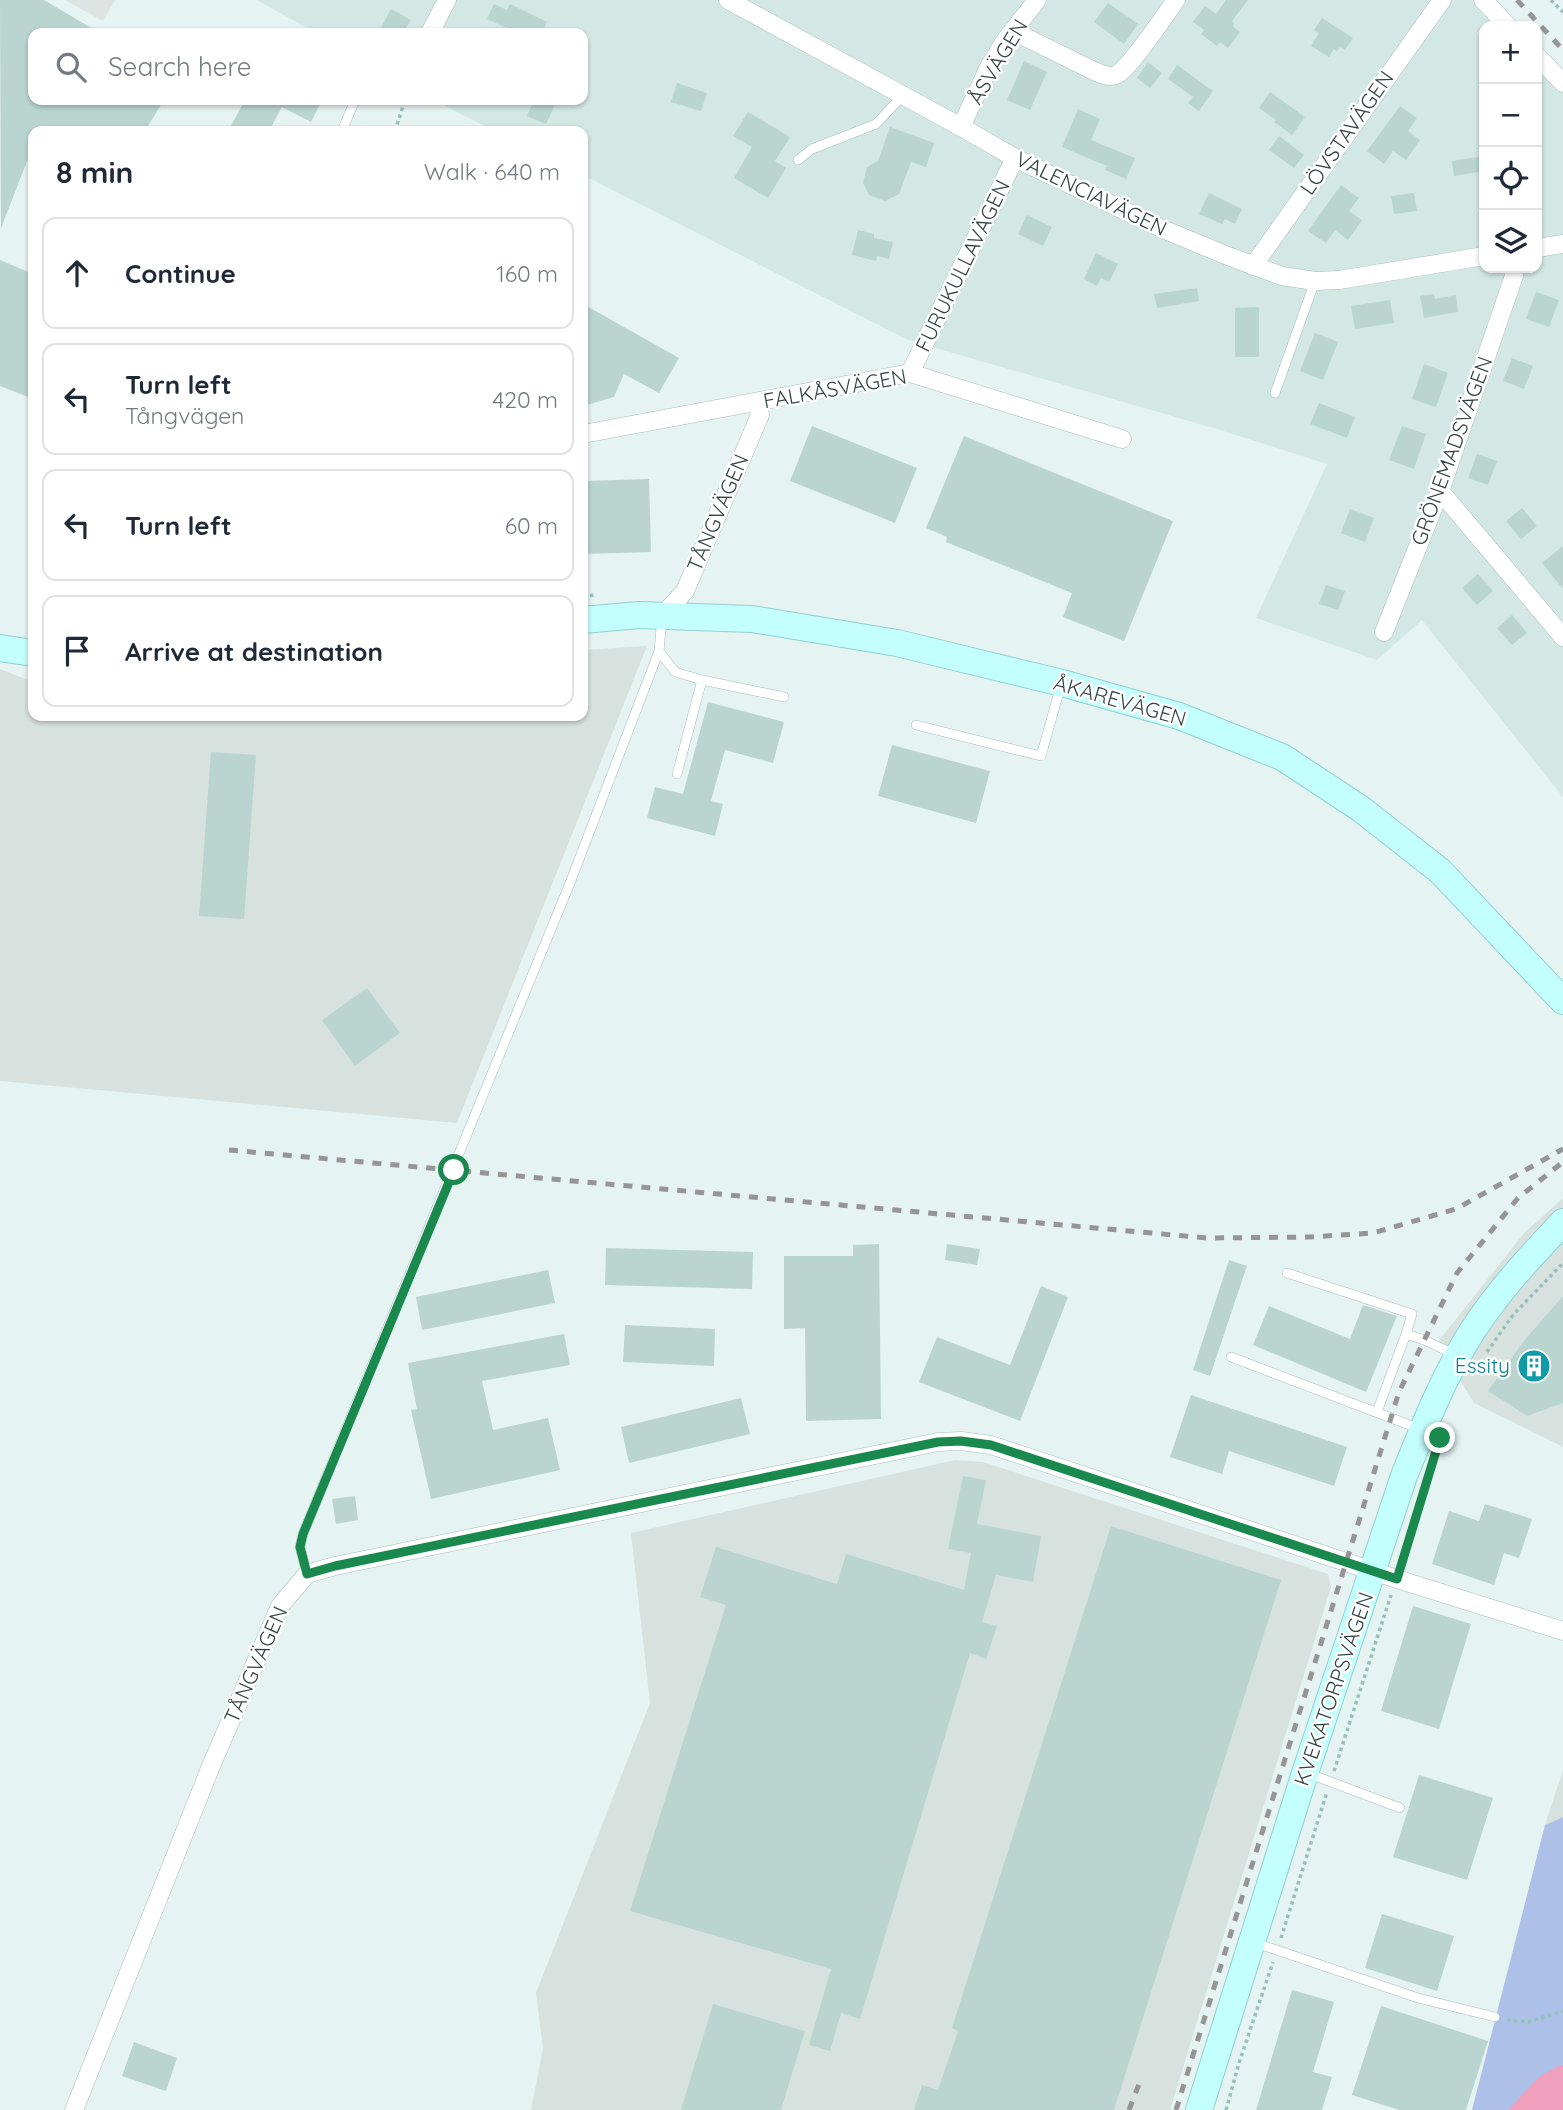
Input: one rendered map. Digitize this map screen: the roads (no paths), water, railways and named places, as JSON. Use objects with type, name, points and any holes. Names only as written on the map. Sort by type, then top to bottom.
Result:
[{"type":"street","points":[[433,28],[447,0]]},
{"type":"street","name":"VALENCIAVÄGEN","points":[[728,0],[1015,159],[1165,230],[1282,276],[1315,281],[1339,280],[1479,257]]},
{"type":"street","name":"ÅSVÄGEN","points":[[961,127],[989,68],[1037,0]]},
{"type":"street","points":[[1013,31],[1094,71],[1113,76],[1137,52],[1176,0]]},
{"type":"street","name":"LÖVSTAVÄGEN","points":[[1253,266],[1442,0]]},
{"type":"street","points":[[1482,0],[1503,21]]},
{"type":"street","points":[[1542,61],[1563,83]]},
{"type":"street","name":"FURUKULLAVÄGEN","points":[[910,373],[1015,159]]},
{"type":"street","points":[[1542,247],[1563,244]]},
{"type":"street","name":"GRÖNEMADSVÄGEN","points":[[1384,632],[1440,491],[1514,273]]},
{"type":"street","name":"FALKÅSVÄGEN","points":[[588,433],[910,373],[1122,439]]},
{"type":"street","name":"TÅNGVÄGEN","points":[[662,617],[685,592],[760,415],[758,402]]},
{"type":"street","points":[[1440,491],[1563,636]]},
{"type":"street","name":"ÅKAREVÄGEN","points":[[588,620],[639,615],[752,620],[897,643],[1062,683],[1179,716],[1282,757],[1361,809],[1440,871],[1563,1001]]},
{"type":"street","points":[[0,648],[28,652]]},
{"type":"street","name":"KVEKATORPSVÄGEN","points":[[1199,2110],[1305,1773],[1385,1575],[1404,1476],[1422,1430],[1469,1358],[1475,1328],[1515,1273],[1563,1222]]},
{"type":"street","points":[[307,1574],[938,1442],[961,1441],[991,1445],[1563,1631]]},
{"type":"street","name":"TÅNGVÄGEN","points":[[74,2110],[211,1766],[280,1606],[307,1574]]},
{"type":"lane","points":[[798,160],[813,149],[876,124],[903,95]]},
{"type":"lane","points":[[344,126],[353,105]]},
{"type":"lane","points":[[1275,393],[1315,281]]},
{"type":"lane","points":[[307,1574],[300,1547],[303,1534],[565,895],[659,651],[662,617]]},
{"type":"lane","points":[[659,651],[675,672],[784,697]]},
{"type":"lane","points":[[677,774],[702,680]]},
{"type":"lane","points":[[916,724],[1041,755],[1062,683]]},
{"type":"lane","points":[[1287,1273],[1412,1314],[1377,1412]]},
{"type":"lane","points":[[1406,1334],[1469,1358]]},
{"type":"lane","points":[[1231,1357],[1422,1430]]},
{"type":"lane","points":[[1305,1773],[1400,1808]]},
{"type":"lane","points":[[1251,1942],[1418,1998],[1495,2017]]},
{"type":"railway","points":[[1517,0],[1563,50]]},
{"type":"railway","points":[[229,1150],[1207,1238],[1310,1237],[1373,1233],[1456,1209],[1563,1149]]},
{"type":"railway","points":[[1176,2110],[1399,1392],[1457,1273],[1518,1198],[1563,1162]]},
{"type":"railway","points":[[1129,2110],[1139,2084]]},
{"type":"place","name":"Essity","points":[[1534,1366]]}]
